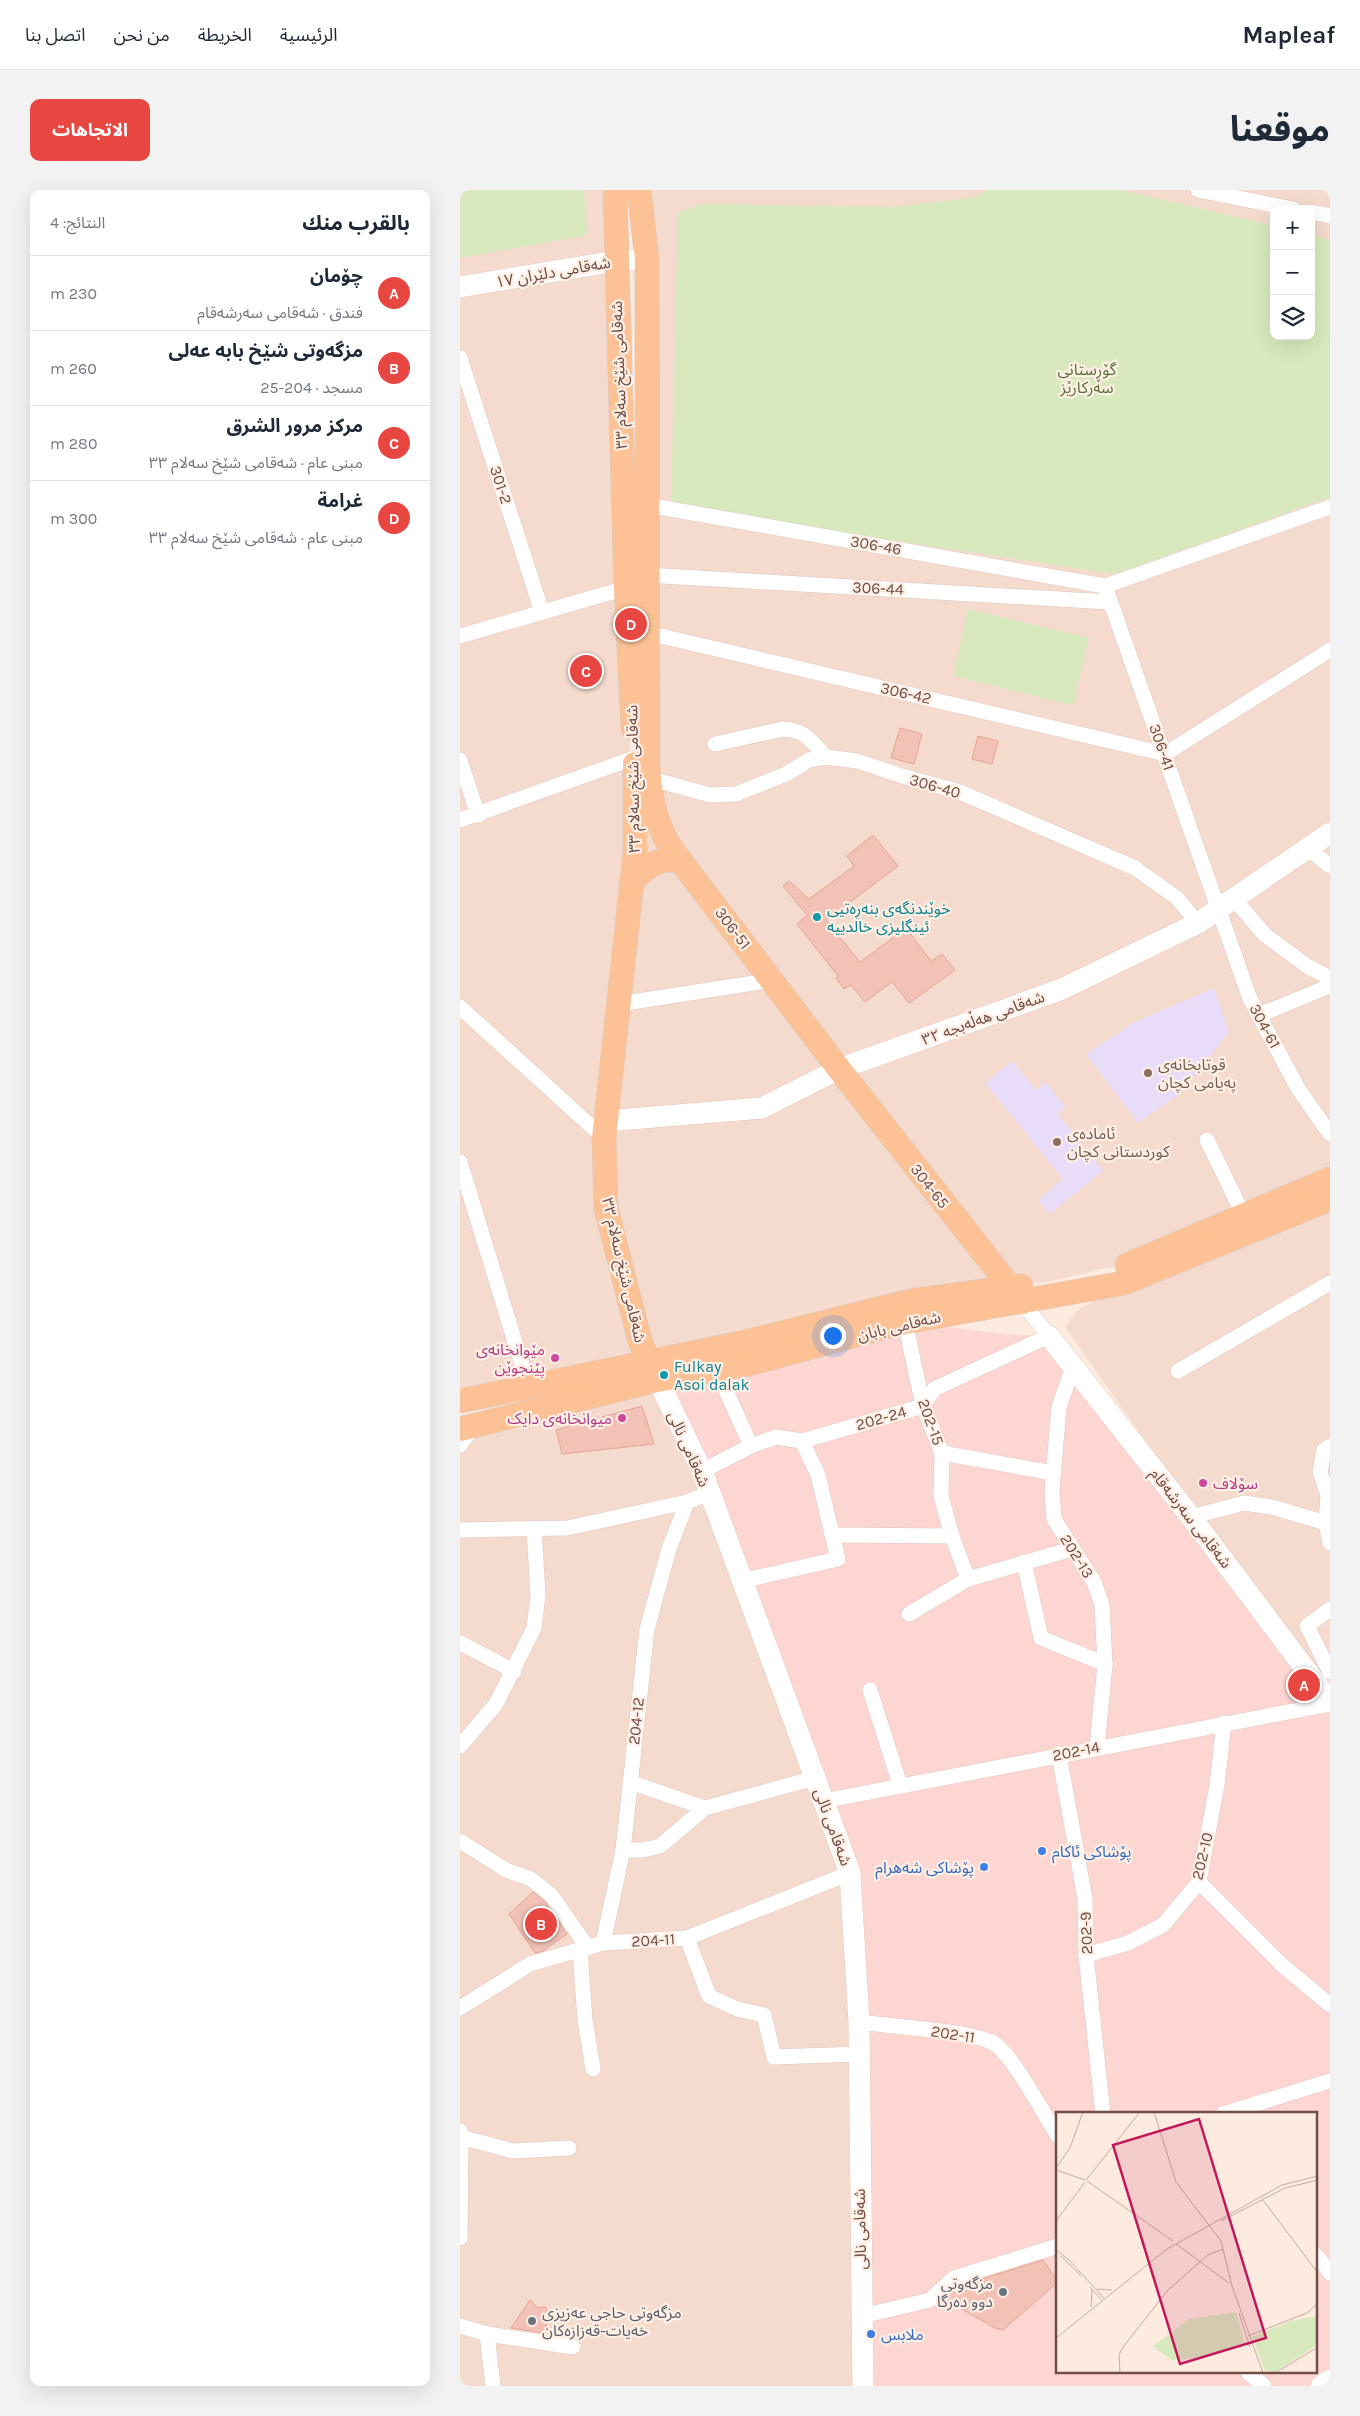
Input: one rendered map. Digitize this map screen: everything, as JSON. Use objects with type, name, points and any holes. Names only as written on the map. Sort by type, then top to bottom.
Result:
[{"type":"main road","name":"شەقامی شێخ سەلام ٣٣","points":[[615,190],[626,588],[639,683],[648,778]]},
{"type":"main road","name":"شەقامی شێخ سەلام ٣٣","points":[[639,190],[647,259],[646,575],[648,633],[639,683],[634,758],[635,853],[605,1130],[606,1208],[638,1335],[653,1371]]},
{"type":"main road","name":"شەقامی دلێران ١٧","points":[[460,287],[616,261],[647,259]]},
{"type":"main road","name":"306-51","points":[[648,778],[658,824],[666,841],[773,980],[838,1069]]},
{"type":"main road","name":"شەقامی هەڵەبجە ٣٢","points":[[605,1130],[762,1108],[838,1069],[1062,989],[1198,923],[1330,833]]},
{"type":"main road","points":[[632,881],[649,865],[666,859],[681,861]]},
{"type":"main road","name":"304-65","points":[[838,1069],[1015,1295]]},
{"type":"main road","points":[[460,1401],[529,1388],[653,1371],[741,1343],[911,1300],[1015,1295],[1045,1284],[1118,1268],[1330,1179]]},
{"type":"main road","name":"شەقامی بابان","points":[[464,1434],[653,1371],[717,1371],[1015,1295],[1124,1283],[1330,1199]]},
{"type":"main road","name":"شەقامی سەرشەقام","points":[[1050,1336],[1191,1516],[1330,1703]]},
{"type":"main road","name":"شەقامی نالی","points":[[653,1371],[702,1471],[850,1873],[859,2022],[863,2386]]},
{"type":"main road","points":[[1321,2386],[1330,2380]]},
{"type":"street","points":[[1198,190],[1273,205]]},
{"type":"street","points":[[1315,213],[1330,216]]},
{"type":"street","name":"301-2","points":[[460,358],[542,612]]},
{"type":"street","name":"306-46","points":[[647,505],[1106,586]]},
{"type":"street","points":[[1106,586],[1330,507]]},
{"type":"street","name":"306-44","points":[[646,575],[1110,602]]},
{"type":"street","name":"306-41","points":[[1106,586],[1110,602],[1165,754],[1227,904]]},
{"type":"street","points":[[460,636],[626,588]]},
{"type":"street","name":"306-42","points":[[648,633],[1165,754]]},
{"type":"street","points":[[1165,754],[1330,650]]},
{"type":"street","points":[[715,744],[774,731],[795,730],[804,733],[826,757]]},
{"type":"street","name":"306-40","points":[[648,778],[710,795],[736,794],[786,774],[809,760],[826,757],[856,760],[902,776],[960,792],[1135,868],[1177,898],[1198,923]]},
{"type":"street","points":[[460,820],[634,758]]},
{"type":"street","points":[[460,760],[478,815]]},
{"type":"street","points":[[1307,848],[1330,866]]},
{"type":"street","points":[[1227,904],[1307,966],[1330,978]]},
{"type":"street","name":"304-61","points":[[1227,904],[1250,1000],[1299,1090],[1330,1134]]},
{"type":"street","points":[[619,1004],[773,980]]},
{"type":"street","points":[[1259,1015],[1330,986]]},
{"type":"street","points":[[460,1007],[467,1024],[605,1130]]},
{"type":"street","points":[[1207,1140],[1243,1214]]},
{"type":"street","points":[[460,1162],[529,1388]]},
{"type":"street","points":[[1178,1371],[1330,1283]]},
{"type":"street","points":[[1015,1295],[1050,1336]]},
{"type":"street","name":"202-15","points":[[905,1322],[923,1406],[942,1452],[941,1496],[952,1536],[968,1579]]},
{"type":"street","name":"202-24","points":[[702,1471],[751,1446],[776,1437],[802,1441],[923,1406],[934,1389],[1050,1336]]},
{"type":"street","name":"202-13","points":[[1073,1367],[1058,1407],[1053,1473],[1054,1519],[1094,1582],[1102,1605],[1105,1664],[1097,1747]]},
{"type":"street","points":[[717,1371],[751,1446]]},
{"type":"street","points":[[741,1581],[838,1559],[818,1474],[802,1441]]},
{"type":"street","points":[[1327,1448],[1320,1472],[1328,1495],[1326,1523],[1330,1543]]},
{"type":"street","points":[[942,1452],[1053,1473]]},
{"type":"street","points":[[460,1530],[567,1528],[687,1502],[709,1493]]},
{"type":"street","name":"204-12","points":[[603,1943],[622,1850],[647,1629],[669,1549],[687,1502]]},
{"type":"street","points":[[1191,1516],[1244,1503],[1272,1507],[1326,1523]]},
{"type":"street","points":[[460,1746],[496,1704],[534,1628],[538,1595],[534,1528]]},
{"type":"street","points":[[832,1535],[952,1536]]},
{"type":"street","points":[[909,1614],[968,1579],[1072,1549]]},
{"type":"street","points":[[1024,1562],[1041,1638],[1105,1664]]},
{"type":"street","points":[[1330,1609],[1307,1626],[1330,1672]]},
{"type":"street","points":[[460,1644],[514,1671]]},
{"type":"street","points":[[870,1690],[900,1784]]},
{"type":"street","name":"202-14","points":[[823,1801],[900,1784],[1330,1703]]},
{"type":"street","name":"202-10","points":[[1086,1956],[1128,1943],[1163,1925],[1199,1882],[1216,1785],[1224,1723]]},
{"type":"street","name":"202-9","points":[[1060,1754],[1085,1899],[1086,1956],[1103,2112]]},
{"type":"street","points":[[622,1850],[643,1850],[660,1846],[705,1808],[815,1778]]},
{"type":"street","points":[[630,1782],[705,1808]]},
{"type":"street","points":[[460,1841],[506,1870],[531,1879],[552,1896],[584,1949],[585,2020],[594,2069]]},
{"type":"street","name":"204-11","points":[[460,2008],[530,1964],[603,1943],[687,1938],[850,1873]]},
{"type":"street","points":[[1199,1882],[1281,1964],[1330,2005]]},
{"type":"street","points":[[687,1938],[709,1996],[737,2008],[764,2015],[774,2057],[859,2054]]},
{"type":"street","name":"202-11","points":[[859,2022],[975,2036],[995,2043],[1007,2055],[1056,2133]]},
{"type":"street","points":[[1231,2112],[1330,2081]]},
{"type":"street","points":[[460,2131],[460,2238]]},
{"type":"street","points":[[461,2137],[513,2150],[570,2148]]},
{"type":"street","points":[[862,2316],[930,2300],[954,2278],[1056,2247]]},
{"type":"street","points":[[1318,2258],[1330,2273]]},
{"type":"street","points":[[460,2326],[487,2334],[573,2347]]},
{"type":"street","points":[[487,2334],[493,2386]]},
{"type":"street","points":[[1250,2374],[1264,2386]]},
{"type":"shaded area","points":[[460,190],[612,190],[631,785],[640,772],[639,190],[1330,190],[1330,1179],[1119,1265],[1047,1282],[1017,1283],[460,1400]]},
{"type":"shaded area","name":"قوتابخانەی پەیامی کچان","points":[[1214,988],[1229,1032],[1181,1093],[1138,1123],[1086,1054],[1135,1022]]},
{"type":"shaded area","name":"ئامادەی کوردستانی کچان","points":[[1012,1061],[1036,1090],[1046,1082],[1066,1107],[1058,1114],[1103,1171],[1050,1214],[1038,1200],[1063,1179],[985,1083]]},
{"type":"shaded area","points":[[1330,1200],[1330,1702],[1065,1327],[1078,1310],[1124,1284]]},
{"type":"shaded area","points":[[905,1322],[1013,1335],[1049,1336],[1330,1702],[1330,2386],[863,2386],[850,1873],[657,1380]]},
{"type":"shaded area","points":[[657,1380],[850,1873],[863,2386],[460,2386],[460,1429]]},
{"type":"green space","points":[[460,190],[584,190],[587,235],[460,258]]},
{"type":"green space","name":"گۆڕستانی سەرکارێز","points":[[988,190],[1122,190],[1270,225],[1270,340],[1315,340],[1315,236],[1330,240],[1330,497],[1116,574],[671,507],[678,213],[703,204],[896,207],[976,197]]},
{"type":"green space","points":[[968,609],[1089,638],[1073,705],[953,676]]},
{"type":"building","points":[[900,728],[922,734],[914,764],[891,758]]},
{"type":"building","points":[[978,736],[998,741],[992,764],[972,759]]},
{"type":"building","name":"خوێندنگەی بنەڕەتیی ئینگلیزی خالدییە","points":[[873,835],[898,866],[826,920],[860,962],[906,928],[931,961],[942,954],[955,970],[909,1003],[892,982],[865,1002],[851,985],[844,989],[836,978],[838,976],[797,924],[807,915],[783,886],[789,881],[809,899],[854,866],[847,856]]},
{"type":"building","name":"میوانخانەی دایک","points":[[642,1406],[654,1444],[562,1454],[556,1430]]},
{"type":"building","points":[[533,1892],[545,1902],[567,1934],[543,1951],[535,1953],[509,1914]]},
{"type":"building","points":[[1043,2260],[1056,2279],[1056,2284],[1003,2330],[997,2329],[944,2299],[959,2286]]},
{"type":"building","name":"مزگەوتی حاجی عەزیزی خەیات-قەزازەکان","points":[[530,2300],[538,2308],[546,2307],[548,2315],[545,2333],[511,2328]]},
{"type":"place","name":"غرامة","points":[[631,624]]},
{"type":"place","name":"مرکز مرور الشرق","points":[[586,671]]},
{"type":"place","name":"خوێندنگەی بنەڕەتیی ئینگلیزی خالدییە","points":[[817,917]]},
{"type":"place","name":"قوتابخانەی پەیامی کچان","points":[[1148,1073]]},
{"type":"place","name":"ئامادەی کوردستانی کچان","points":[[1057,1142]]},
{"type":"place","name":"مێوانخانەی پێنجوێن","points":[[555,1358]]},
{"type":"place","name":"Fulkay Asoi dalak","points":[[664,1375]]},
{"type":"place","name":"میوانخانەی دایک","points":[[622,1418]]},
{"type":"place","name":"سۆلاف","points":[[1203,1483]]},
{"type":"place","name":"چۆمان","points":[[1304,1685]]},
{"type":"place","name":"پۆشاکی ئاکام","points":[[1042,1851]]},
{"type":"place","name":"پۆشاکی شەھرام","points":[[984,1867]]},
{"type":"place","name":"مزگەوتی شێخ بابە عەلی","points":[[541,1924]]},
{"type":"place","name":"مزگەوتی دوو دەرگا","points":[[1003,2292]]},
{"type":"place","name":"مزگەوتی حاجی عەزیزی خەیات-قەزازەکان","points":[[532,2321]]},
{"type":"place","name":"ملابس","points":[[871,2334]]}]
